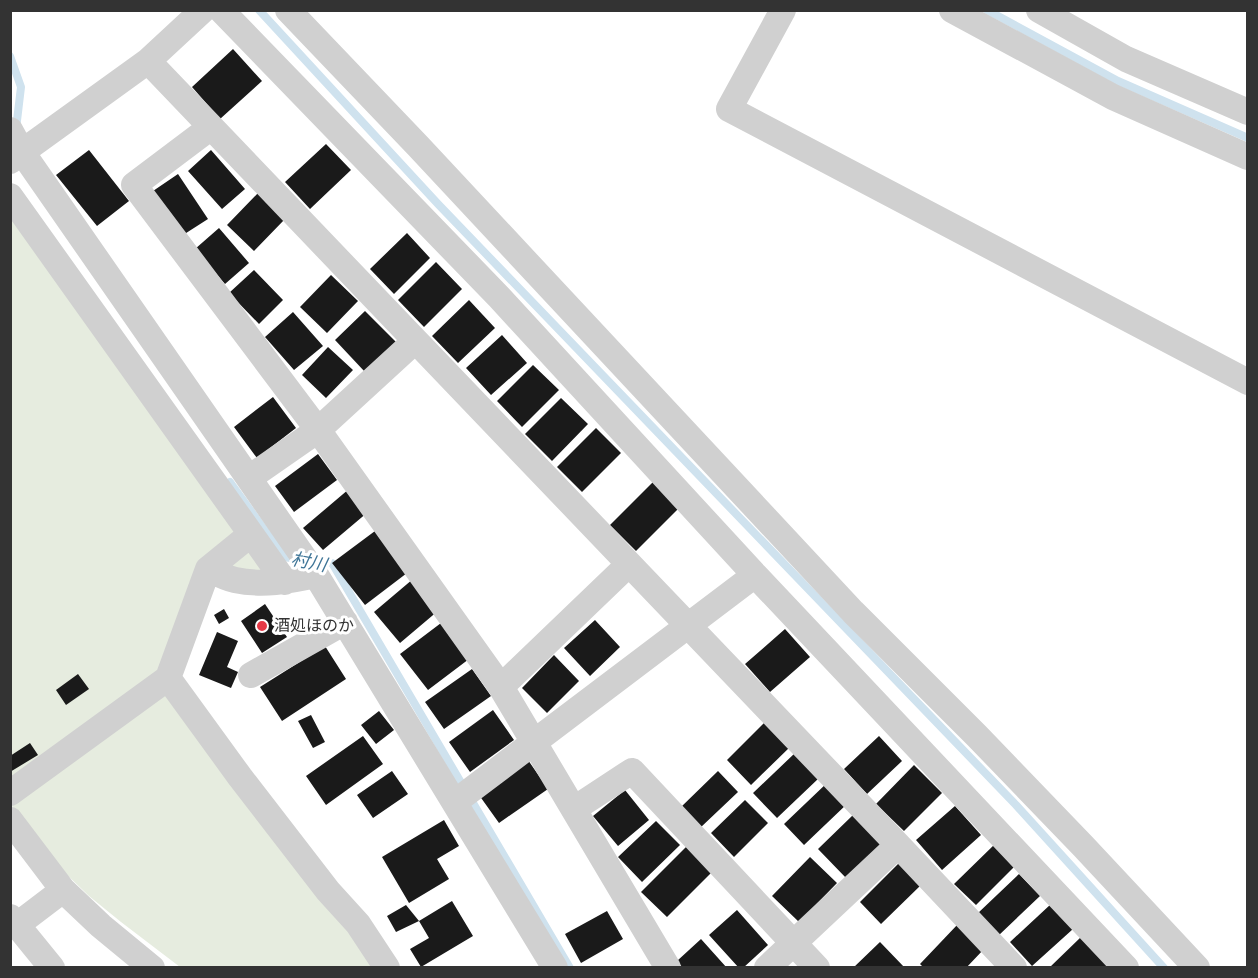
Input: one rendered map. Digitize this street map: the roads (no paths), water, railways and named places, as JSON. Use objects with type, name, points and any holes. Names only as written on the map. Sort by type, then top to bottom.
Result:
[{"type":"street","points":[[203,10],[148,61],[14,148],[316,575],[555,968]]},
{"type":"street","points":[[221,10],[499,297],[755,575],[1126,968]]},
{"type":"street","points":[[288,10],[853,612],[1059,821],[1197,968]]},
{"type":"street","points":[[783,10],[729,109],[1248,382]]},
{"type":"street","points":[[952,10],[1113,97],[1248,157]]},
{"type":"street","points":[[1039,10],[1125,59],[1248,112]]},
{"type":"street","points":[[148,61],[1014,968]]},
{"type":"street","points":[[211,127],[134,185],[318,430],[501,687],[668,968]]},
{"type":"street","points":[[10,196],[285,582]]},
{"type":"street","points":[[249,478],[318,430],[415,341]]},
{"type":"street","points":[[10,793],[168,678],[208,569],[251,534]]},
{"type":"street","points":[[501,687],[629,564]]},
{"type":"street","points":[[208,569],[233,580],[261,584],[285,582],[316,575]]},
{"type":"street","points":[[455,802],[755,575]]},
{"type":"street","points":[[251,675],[345,622]]},
{"type":"street","points":[[168,678],[240,777],[328,891],[358,924],[387,968]]},
{"type":"street","points":[[574,809],[632,771],[817,968]]},
{"type":"street","points":[[10,820],[63,890],[101,926],[152,968]]},
{"type":"street","points":[[767,968],[898,845]]},
{"type":"street","points":[[52,968],[14,921],[63,890]]},
{"type":"waterway","points":[[259,10],[438,204],[1016,805],[1164,968]]},
{"type":"waterway","points":[[987,10],[1118,81],[1248,138]]},
{"type":"waterway","name":"村川","points":[[10,56],[21,87],[16,129]]},
{"type":"waterway","name":"村川","points":[[230,482],[284,557],[297,559]]},
{"type":"waterway","name":"村川","points":[[315,561],[332,563],[570,968]]},
{"type":"place","name":"酒処ほのか","points":[[262,626]]}]
